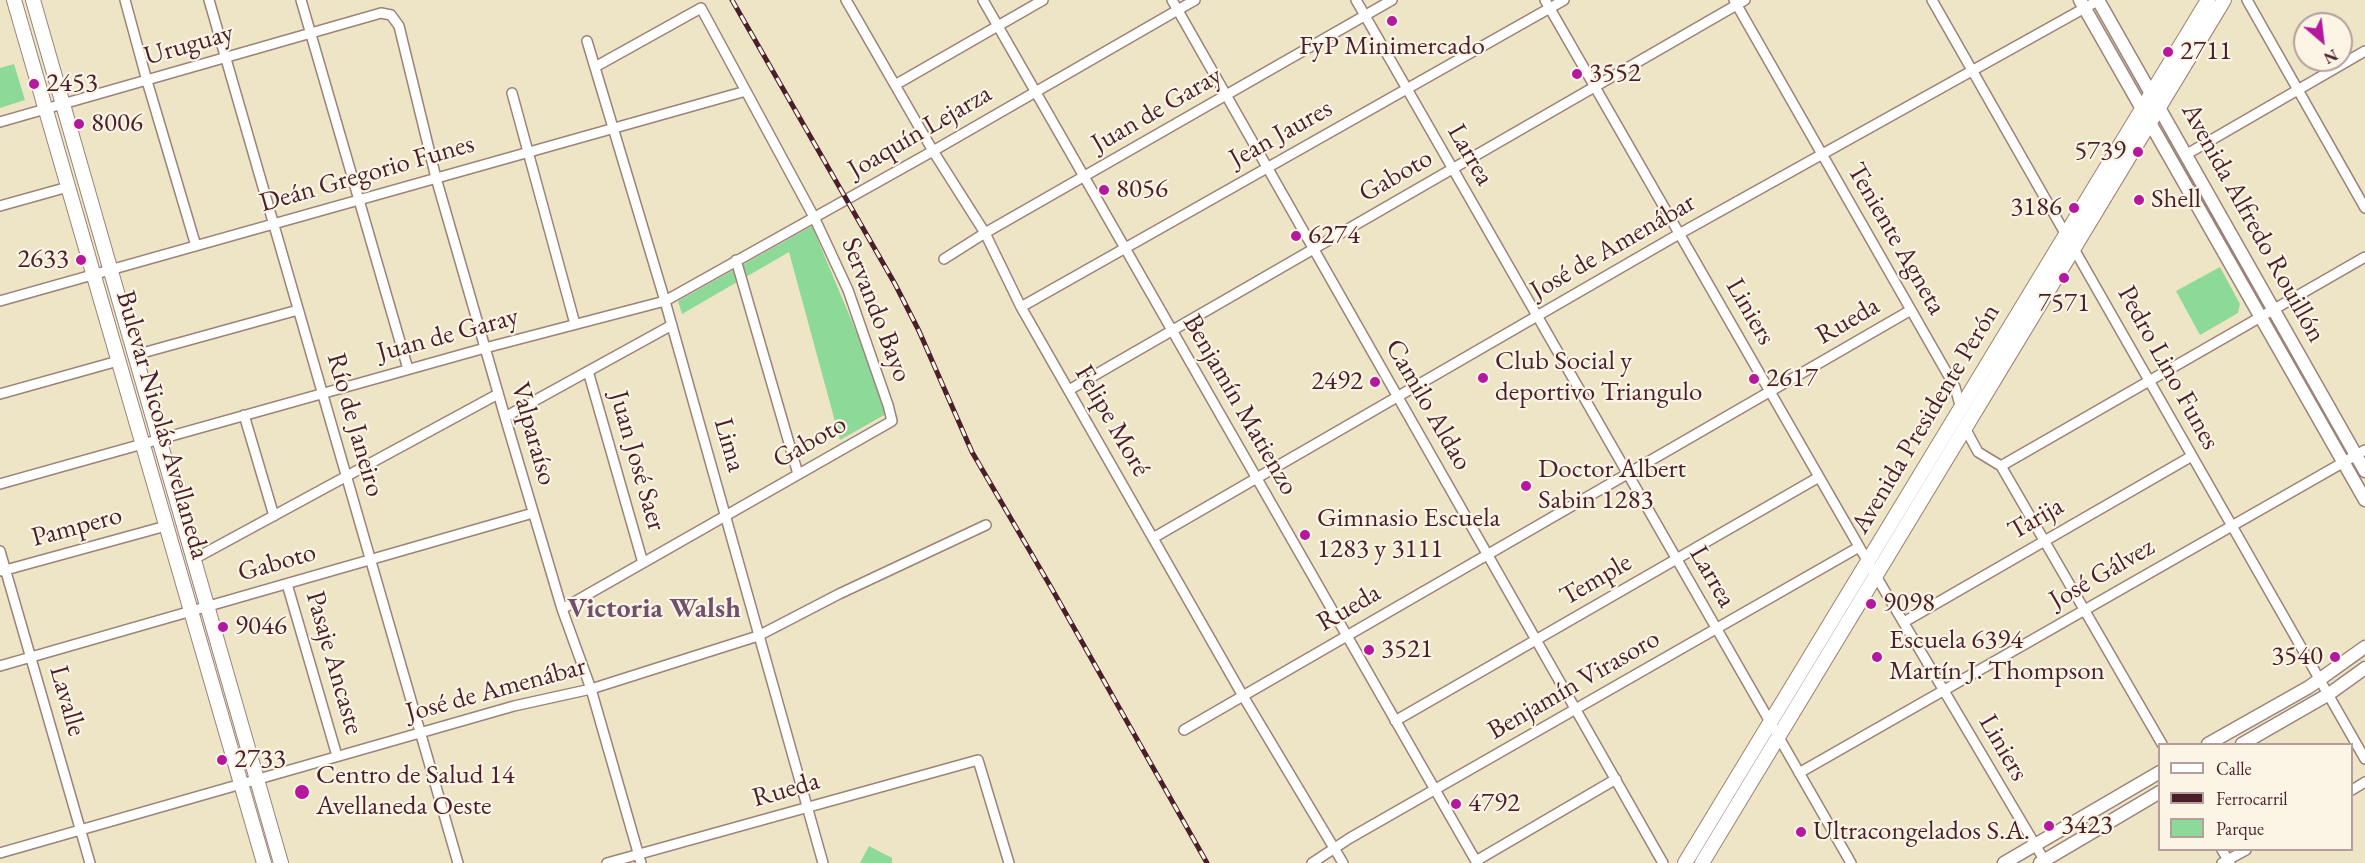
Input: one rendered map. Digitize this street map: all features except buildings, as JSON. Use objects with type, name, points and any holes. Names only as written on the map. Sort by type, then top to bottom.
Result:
[{"type":"main road","name":"Bulevar Nicolás Avellaneda","points":[[14,0],[264,863]]},
{"type":"main road","name":"Bulevar Nicolás Avellaneda","points":[[33,0],[281,863]]},
{"type":"main road","name":"Avenida Presidente Perón","points":[[1685,863],[2208,0]]},
{"type":"main road","name":"Avenida Presidente Perón","points":[[1702,863],[2224,0]]},
{"type":"street","points":[[126,0],[147,81],[196,246]]},
{"type":"street","name":"Río de Janeiro","points":[[209,0],[458,863]]},
{"type":"street","points":[[301,0],[408,369]]},
{"type":"street","name":"Felipe Moré","points":[[846,0],[933,151],[985,233],[1021,307],[1243,696],[1343,863]]},
{"type":"street","name":"Benjamín Matienzo","points":[[983,0],[1476,862]]},
{"type":"street","points":[[895,85],[1043,0]]},
{"type":"street","name":"Camilo Aldao","points":[[1172,0],[1616,779],[1660,862]]},
{"type":"street","name":"Joaquín Lejarza","points":[[665,301],[1196,0]]},
{"type":"street","name":"Larrea","points":[[1356,0],[1626,475],[1851,863]]},
{"type":"street","name":"Juan de Garay","points":[[944,259],[985,233],[1392,0]]},
{"type":"street","name":"Jean Jaures","points":[[1021,307],[1406,89],[1547,4],[1564,0]]},
{"type":"street","name":"Pedro Lino Funes","points":[[1932,0],[2365,759]]},
{"type":"street","name":"José de Amenábar","points":[[1153,538],[1680,234],[1972,70],[2083,4],[2099,0]]},
{"type":"street","name":"Avenida Alfredo Rouillón","points":[[2099,0],[2274,309],[2360,452],[2365,471]]},
{"type":"street","points":[[2247,0],[2365,208]]},
{"type":"street","name":"Gaboto","points":[[1069,390],[1738,2]]},
{"type":"street","name":"Teniente Agneta","points":[[1738,2],[1954,387],[1961,408],[1964,430],[1978,452],[2001,466],[2161,743]]},
{"type":"street","name":"Liniers","points":[[1547,4],[2043,862]]},
{"type":"street","name":"Avenida Alfredo Rouillón","points":[[2083,4],[2365,500]]},
{"type":"street","name":"Servando Bayo","points":[[595,67],[701,8],[814,217],[848,290],[892,421]]},
{"type":"street","name":"Uruguay","points":[[0,122],[311,33],[381,14],[391,15]]},
{"type":"street","name":"Valparaíso","points":[[391,15],[399,26],[436,178],[533,513],[562,609],[591,689],[640,859]]},
{"type":"street","name":"Lima","points":[[587,41],[672,325],[823,863]]},
{"type":"street","points":[[2187,154],[2365,51]]},
{"type":"street","name":"Deán Gregorio Funes","points":[[0,301],[746,91]]},
{"type":"street","points":[[512,93],[575,324]]},
{"type":"street","points":[[0,206],[68,187]]},
{"type":"street","points":[[2001,466],[2365,257]]},
{"type":"street","points":[[736,260],[798,474]]},
{"type":"street","name":"Juan de Garay","points":[[0,484],[408,369],[665,301]]},
{"type":"street","points":[[135,355],[298,310]]},
{"type":"street","name":"Rueda","points":[[1184,730],[1911,310]]},
{"type":"street","points":[[505,417],[672,325]]},
{"type":"street","points":[[0,394],[118,361]]},
{"type":"street","name":"Juan José Saer","points":[[588,371],[643,563]]},
{"type":"street","points":[[194,559],[498,394]]},
{"type":"street","points":[[244,415],[274,516]]},
{"type":"street","name":"Gaboto","points":[[562,609],[892,421]]},
{"type":"street","name":"José Gálvez","points":[[1799,773],[2360,452]]},
{"type":"street","name":"Tarija","points":[[1904,622],[2192,456]]},
{"type":"street","name":"Temple","points":[[1395,721],[1819,477]]},
{"type":"street","name":"Gaboto","points":[[0,666],[533,513]]},
{"type":"street","name":"José de Amenábar","points":[[0,853],[514,706],[591,689],[758,636],[839,594],[986,525]]},
{"type":"street","name":"Pampero","points":[[3,571],[166,526]]},
{"type":"street","name":"Benjamín Virasoro","points":[[1312,863],[1859,547]]},
{"type":"street","name":"Lavalle","points":[[0,551],[3,571],[31,657],[90,863]]},
{"type":"street","name":"Pasaje Ancaste","points":[[286,584],[337,756]]},
{"type":"street","points":[[2210,743],[2320,679],[2365,647]]},
{"type":"street","points":[[2244,743],[2329,694],[2365,668]]},
{"type":"street","name":"Rueda","points":[[607,863],[640,859],[807,807],[978,760],[1009,863]]},
{"type":"street","points":[[2004,863],[2158,773]]},
{"type":"street","points":[[1476,862],[1616,779]]},
{"type":"street","points":[[2043,862],[2158,793]]},
{"type":"street","points":[[2227,862],[2243,851]]},
{"type":"green space","points":[[14,64],[25,100],[0,108],[0,68]]},
{"type":"green space","points":[[2167,132],[2260,295],[2255,298],[2162,135]]},
{"type":"green space","points":[[812,226],[858,336],[886,414],[840,440],[789,252],[682,314],[678,301]]},
{"type":"green space","points":[[2220,267],[2240,304],[2238,313],[2200,335],[2176,291]]},
{"type":"green space","points":[[2277,324],[2348,448],[2343,451],[2272,327]]},
{"type":"green space","points":[[869,846],[892,858],[892,863],[860,863]]},
{"type":"railway","points":[[732,0],[895,284],[919,331],[972,452],[1207,863]]},
{"type":"place","name":"FyP Minimercado","points":[[1392,21]]},
{"type":"place","name":"2711","points":[[2168,52]]},
{"type":"place","name":"3552","points":[[1577,74]]},
{"type":"place","name":"2453","points":[[34,84]]},
{"type":"place","name":"8006","points":[[79,124]]},
{"type":"place","name":"5739","points":[[2138,152]]},
{"type":"place","name":"8056","points":[[1104,190]]},
{"type":"place","name":"Shell","points":[[2139,200]]},
{"type":"place","name":"3186","points":[[2074,208]]},
{"type":"place","name":"6274","points":[[1296,236]]},
{"type":"place","name":"2633","points":[[81,260]]},
{"type":"place","name":"7571","points":[[2064,278]]},
{"type":"place","name":"Club Social y deportivo Triangulo","points":[[1483,378]]},
{"type":"place","name":"2617","points":[[1754,379]]},
{"type":"place","name":"2492","points":[[1375,382]]},
{"type":"place","name":"Doctor Albert Sabin 1283","points":[[1526,486]]},
{"type":"place","name":"Gimnasio Escuela 1283 y 3111","points":[[1305,535]]},
{"type":"place","name":"9098","points":[[1871,604]]},
{"type":"place","name":"9046","points":[[223,627]]},
{"type":"place","name":"3521","points":[[1369,650]]},
{"type":"place","name":"Escuela 6394 Martín J. Thompson","points":[[1877,657]]},
{"type":"place","name":"3540","points":[[2335,657]]},
{"type":"place","name":"2733","points":[[222,760]]},
{"type":"place","name":"Centro de Salud 14 Avellaneda Oeste","points":[[302,792]]},
{"type":"place","name":"4792","points":[[1456,804]]},
{"type":"place","name":"3423","points":[[2049,826]]},
{"type":"place","name":"Ultracongelados S.A.","points":[[1801,832]]},
{"type":"district","name":"Victoria Walsh","points":[[654,609]]}]
